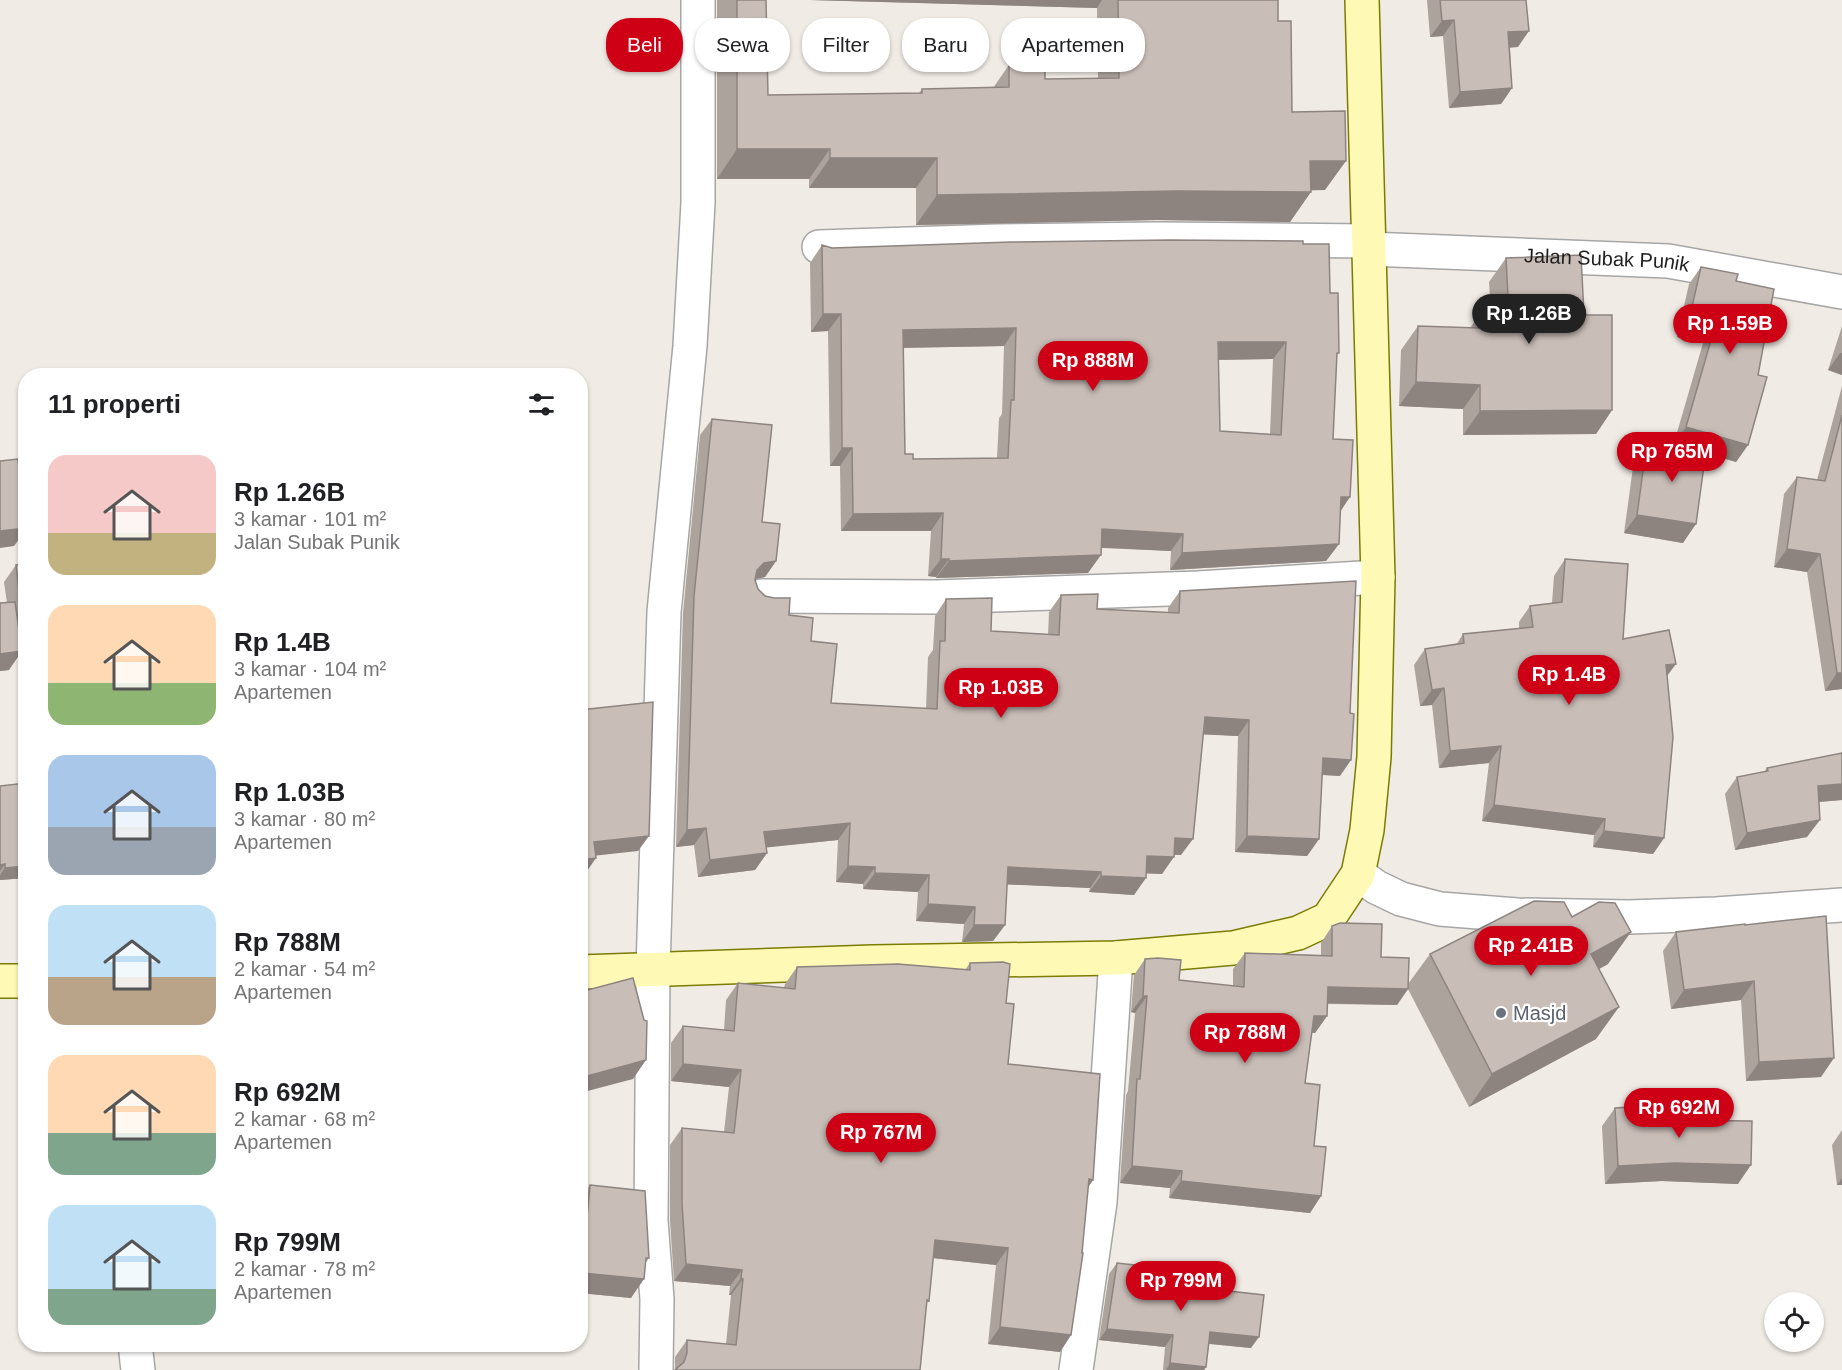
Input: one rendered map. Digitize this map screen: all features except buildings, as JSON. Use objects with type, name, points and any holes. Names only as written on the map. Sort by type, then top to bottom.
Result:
[{"type":"street","points":[[656,1370],[657,1299],[651,1221],[653,969],[664,612],[690,346],[698,203],[698,0]]},
{"type":"street","points":[[588,972],[873,962],[1116,958],[1233,948],[1298,933],[1328,919],[1358,874],[1367,830],[1374,757],[1378,577],[1362,0]]},
{"type":"street","name":"Jalan Subak Punik","points":[[819,247],[1145,239],[1369,245],[1668,261],[1842,292]]},
{"type":"street","points":[[762,596],[936,597],[1198,588],[1378,577]]},
{"type":"street","points":[[1358,874],[1376,887],[1401,899],[1440,909],[1517,915],[1629,917],[1705,915],[1842,905]]},
{"type":"street","points":[[1076,1370],[1100,1202],[1116,958]]},
{"type":"street","points":[[0,981],[18,981]]},
{"type":"street","points":[[136,1352],[138,1370]]},
{"type":"place","name":"Masjd","points":[[1501,1013]]}]
